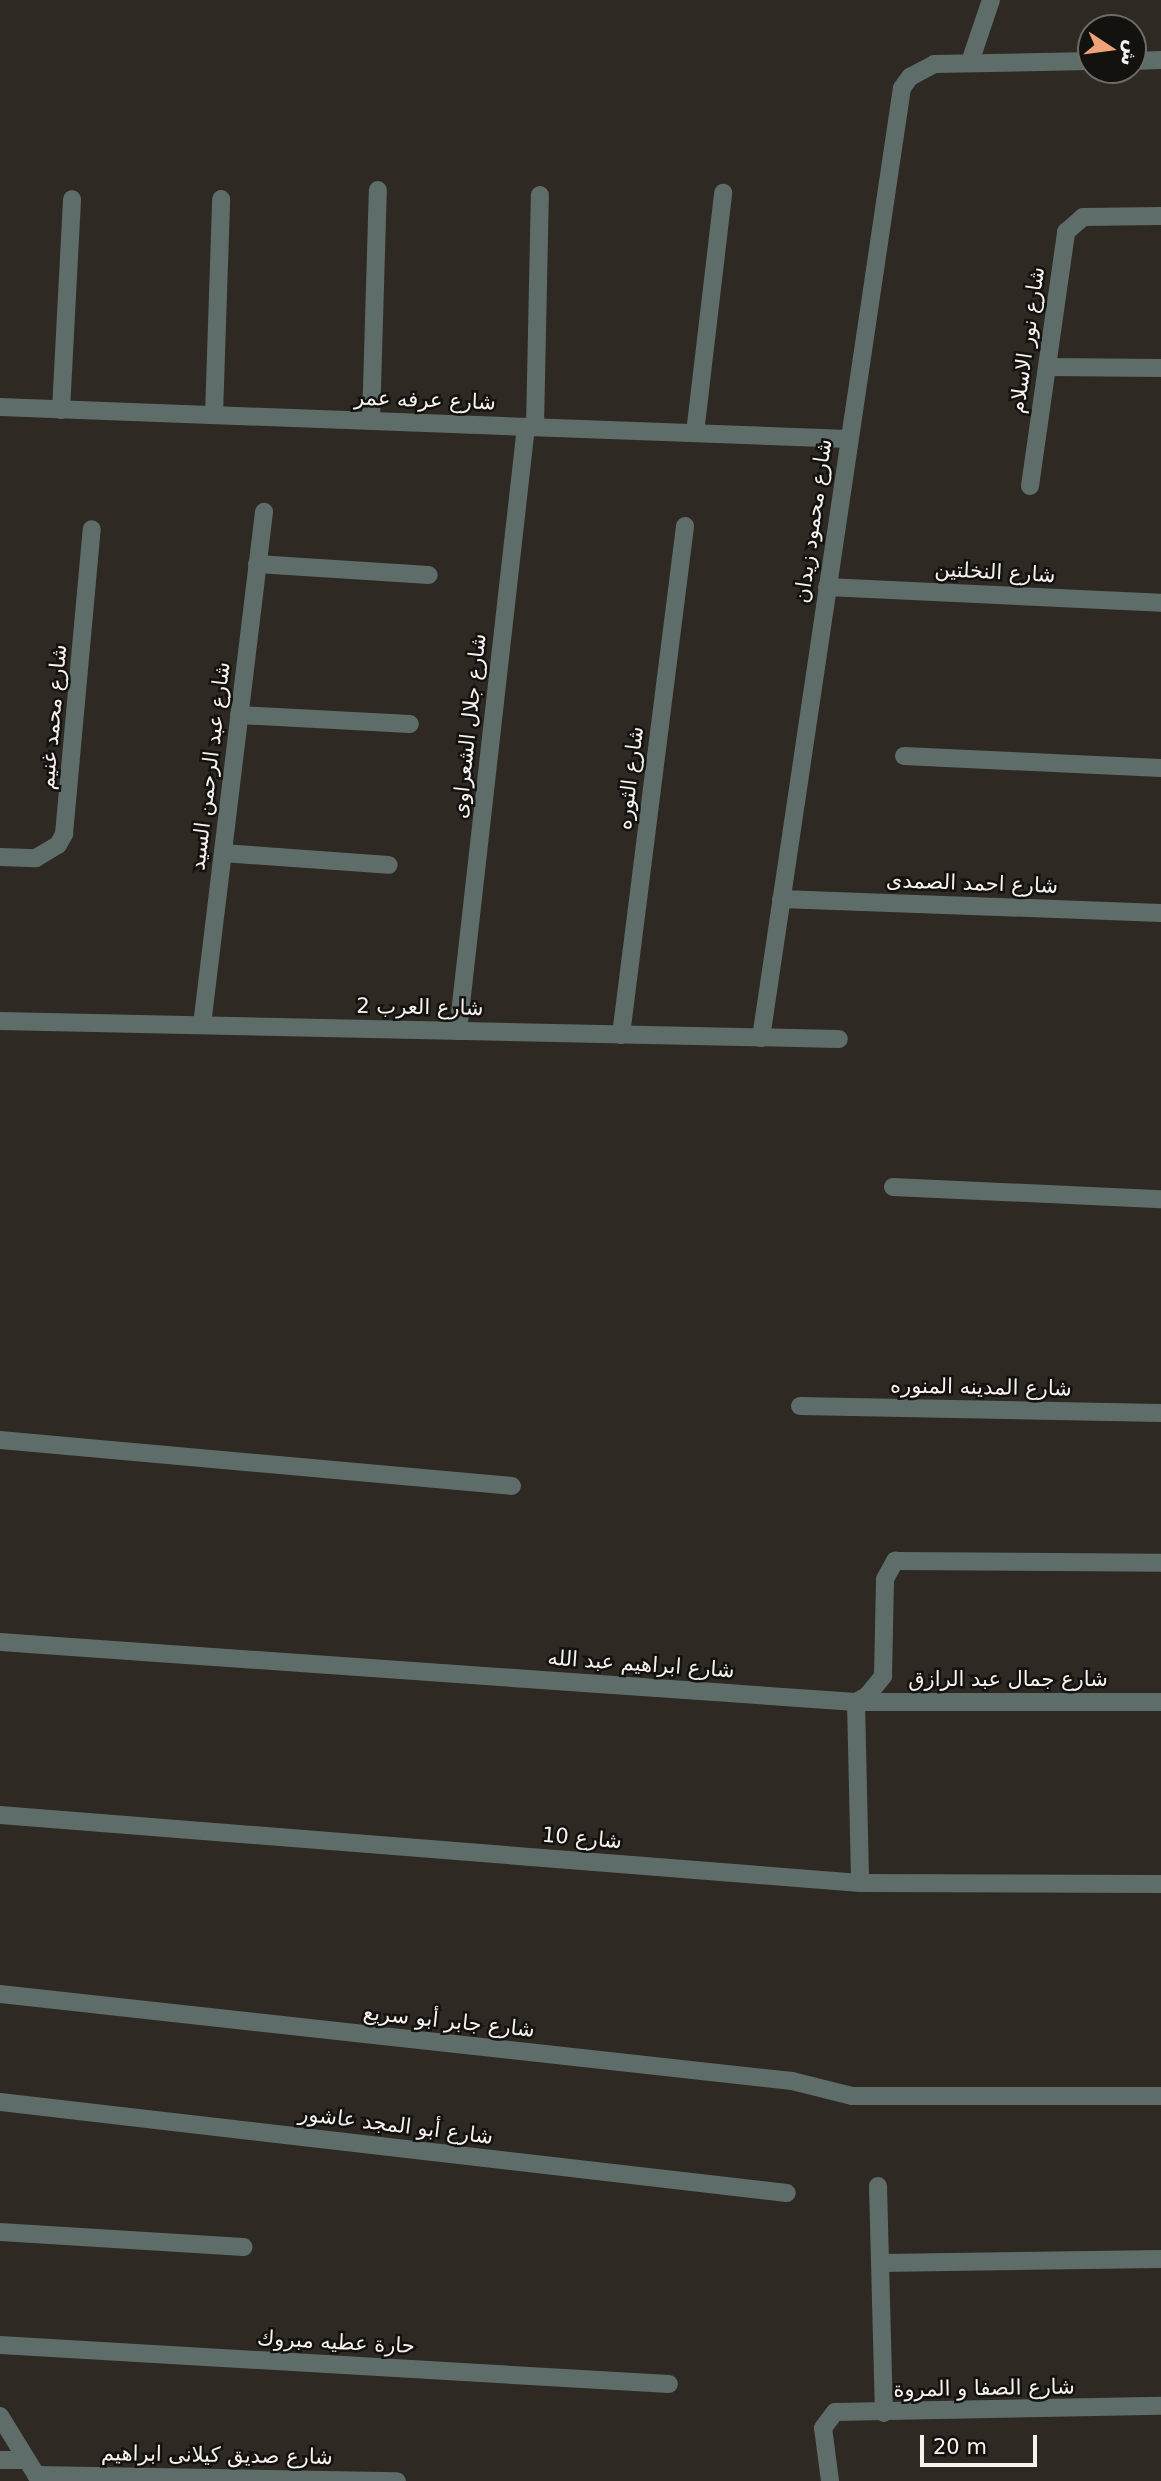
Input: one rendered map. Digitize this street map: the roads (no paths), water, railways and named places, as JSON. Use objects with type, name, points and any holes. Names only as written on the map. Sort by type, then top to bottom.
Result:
[{"type":"street","points":[[970,62],[991,0]]},
{"type":"street","name":"شارع محمود زيدان","points":[[761,1038],[902,88],[921,68],[970,62],[1077,61]]},
{"type":"street","points":[[371,421],[378,190]]},
{"type":"street","points":[[695,433],[723,192]]},
{"type":"street","name":"شارع جلال الشعراوى","points":[[458,1031],[531,427],[540,195]]},
{"type":"street","points":[[61,410],[72,199]]},
{"type":"street","points":[[214,415],[221,200]]},
{"type":"street","name":"شارع نور الاسلام","points":[[1030,486],[1063,239],[1076,221],[1091,216],[1161,216]]},
{"type":"street","points":[[1046,367],[1161,368]]},
{"type":"street","name":"شارع عرفه عمر","points":[[0,407],[848,439]]},
{"type":"street","name":"شارع عبد الرحمن السيد","points":[[202,1025],[264,512]]},
{"type":"street","name":"شارع الثوره","points":[[621,1035],[685,526]]},
{"type":"street","name":"شارع محمد غنيم","points":[[0,857],[36,858],[58,845],[64,834],[92,529]]},
{"type":"street","points":[[257,564],[429,575]]},
{"type":"street","name":"شارع النخلتين","points":[[827,587],[1161,603]]},
{"type":"street","points":[[239,715],[410,724]]},
{"type":"street","points":[[904,755],[1161,768]]},
{"type":"street","points":[[223,853],[389,865]]},
{"type":"street","name":"شارع احمد الصمدى","points":[[781,899],[1161,913]]},
{"type":"street","name":"شارع العرب 2","points":[[0,1021],[839,1040]]},
{"type":"street","points":[[893,1188],[1161,1199]]},
{"type":"street","name":"شارع المدينه المنوره","points":[[800,1406],[1161,1413]]},
{"type":"street","points":[[0,1440],[512,1486]]},
{"type":"street","points":[[859,1883],[856,1702],[867,1696],[883,1675],[885,1579],[895,1561],[1161,1563]]},
{"type":"street","name":"شارع ابراهيم عبد الله","points":[[0,1642],[856,1702]]},
{"type":"street","name":"شارع جمال عبد الرازق","points":[[856,1702],[1161,1702]]},
{"type":"street","name":"شارع 10","points":[[0,1815],[859,1883],[1161,1884]]},
{"type":"street","name":"شارع جابر أبو سريع","points":[[0,1994],[792,2081],[852,2096],[892,2100],[1161,2096]]},
{"type":"street","name":"شارع أبو المجد عاشور","points":[[0,2102],[787,2193]]},
{"type":"street","points":[[878,2186],[884,2413]]},
{"type":"street","points":[[0,2232],[244,2247]]},
{"type":"street","points":[[881,2263],[1161,2259]]},
{"type":"street","name":"حارة عطيه مبروك","points":[[0,2345],[669,2384]]},
{"type":"street","name":"شارع الصفا و المروة","points":[[830,2481],[823,2434],[826,2418],[835,2412],[1161,2406]]},
{"type":"street","points":[[0,2416],[34,2472]]},
{"type":"street","name":"شارع صديق كيلانى ابراهيم","points":[[0,2460],[34,2472],[397,2481]]}]
